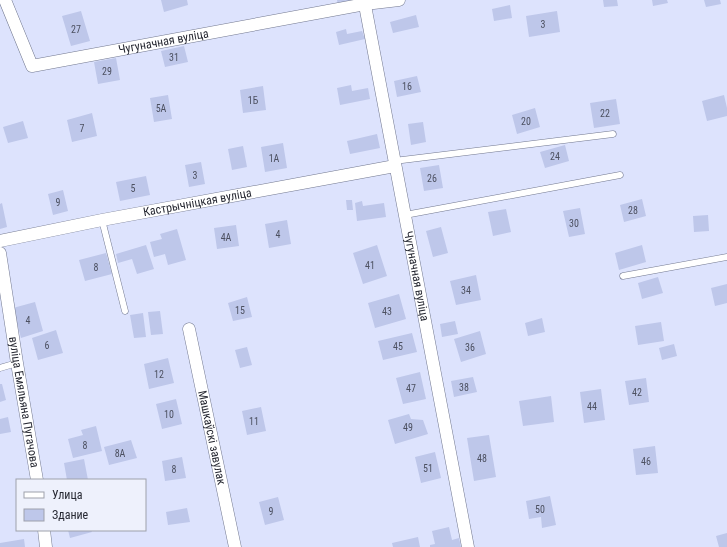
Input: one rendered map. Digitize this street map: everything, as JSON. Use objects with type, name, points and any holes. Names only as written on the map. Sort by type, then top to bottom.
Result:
[{"type":"street","name":"Чугуначная вуліца","points":[[5,0],[32,66],[364,2],[468,547]]},
{"type":"street","points":[[364,2],[399,0]]},
{"type":"street","name":"Кастрычніцкая вуліца","points":[[0,241],[395,163]]},
{"type":"street","name":"вуліца Емяльяна Пугачова","points":[[0,253],[37,479]]},
{"type":"street","name":"Машкаўскі завулак","points":[[190,329],[235,547]]},
{"type":"street","points":[[44,531],[46,547]]},
{"type":"lane","points":[[395,163],[613,134]]},
{"type":"lane","points":[[405,215],[620,175]]},
{"type":"lane","points":[[102,220],[125,311]]},
{"type":"lane","points":[[623,276],[727,257]]},
{"type":"lane","points":[[0,368],[17,363]]},
{"type":"building","points":[[161,0],[187,0],[188,5],[164,12]]},
{"type":"building","points":[[337,0],[354,0],[338,5]]},
{"type":"building","points":[[603,0],[617,0],[618,6],[604,7]]},
{"type":"building","points":[[652,0],[667,0],[668,3],[653,6]]},
{"type":"building","points":[[704,0],[720,0],[721,4],[706,7]]},
{"type":"building","points":[[510,5],[512,18],[494,21],[492,9]]},
{"type":"building","points":[[81,11],[90,41],[71,46],[62,16]]},
{"type":"building","points":[[557,11],[560,32],[529,37],[526,16]]},
{"type":"building","points":[[416,15],[419,27],[393,33],[390,22]]},
{"type":"building","points":[[346,29],[347,34],[362,31],[365,39],[339,45],[336,32]]},
{"type":"building","points":[[184,46],[188,62],[165,67],[161,51]]},
{"type":"building","points":[[116,58],[120,80],[98,84],[94,62]]},
{"type":"building","points":[[417,76],[421,92],[397,97],[394,81]]},
{"type":"building","points":[[351,85],[352,91],[368,88],[370,99],[340,105],[337,88]]},
{"type":"building","points":[[263,86],[266,110],[243,113],[240,90]]},
{"type":"building","points":[[168,95],[172,119],[154,122],[150,98]]},
{"type":"building","points":[[724,95],[727,116],[707,121],[702,101]]},
{"type":"building","points":[[616,99],[620,124],[594,128],[590,103]]},
{"type":"building","points":[[535,108],[540,127],[517,134],[512,115]]},
{"type":"building","points":[[92,113],[97,136],[72,142],[67,120]]},
{"type":"building","points":[[23,121],[28,138],[8,143],[3,127]]},
{"type":"building","points":[[423,122],[426,142],[411,145],[408,124]]},
{"type":"building","points":[[377,134],[380,148],[350,154],[347,141]]},
{"type":"building","points":[[283,143],[287,168],[265,172],[261,147]]},
{"type":"building","points":[[565,145],[569,161],[545,168],[540,152]]},
{"type":"building","points":[[243,146],[247,167],[232,170],[228,149]]},
{"type":"building","points":[[201,162],[205,184],[189,187],[185,165]]},
{"type":"building","points":[[439,165],[443,188],[424,191],[420,168]]},
{"type":"building","points":[[146,176],[150,195],[120,201],[116,182]]},
{"type":"building","points":[[63,190],[68,211],[53,215],[48,194]]},
{"type":"building","points":[[642,199],[646,216],[624,222],[620,205]]},
{"type":"building","points":[[346,200],[352,200],[353,210],[347,210]]},
{"type":"building","points":[[362,201],[363,206],[384,203],[386,217],[357,221],[355,203]]},
{"type":"building","points":[[2,203],[7,227],[0,229],[0,204]]},
{"type":"building","points":[[580,208],[585,234],[569,237],[563,211]]},
{"type":"building","points":[[506,209],[511,232],[493,236],[488,212]]},
{"type":"building","points":[[708,215],[709,231],[694,232],[693,216]]},
{"type":"building","points":[[287,220],[291,244],[269,248],[265,224]]},
{"type":"building","points":[[236,225],[239,246],[217,249],[214,228]]},
{"type":"building","points":[[441,227],[448,253],[433,257],[426,231]]},
{"type":"building","points":[[177,229],[186,260],[168,265],[165,254],[154,257],[150,242],[162,239],[160,234]]},
{"type":"building","points":[[146,245],[154,269],[137,274],[132,259],[118,263],[116,254]]},
{"type":"building","points":[[377,245],[387,276],[363,284],[353,253]]},
{"type":"building","points":[[642,245],[646,262],[619,270],[615,253]]},
{"type":"building","points":[[106,253],[112,274],[85,281],[79,260]]},
{"type":"building","points":[[476,275],[481,300],[456,305],[450,281]]},
{"type":"building","points":[[658,277],[663,293],[642,299],[638,283]]},
{"type":"building","points":[[727,284],[727,303],[715,306],[711,288]]},
{"type":"building","points":[[399,294],[406,319],[375,328],[368,303]]},
{"type":"building","points":[[247,297],[252,317],[233,321],[228,303]]},
{"type":"building","points":[[35,302],[43,331],[21,338],[13,308]]},
{"type":"building","points":[[160,311],[163,334],[151,335],[148,312]]},
{"type":"building","points":[[143,313],[146,337],[134,338],[130,315]]},
{"type":"building","points":[[542,318],[545,332],[528,336],[525,323]]},
{"type":"building","points":[[455,321],[458,334],[442,337],[440,324]]},
{"type":"building","points":[[661,322],[664,341],[638,345],[635,326]]},
{"type":"building","points":[[56,330],[63,353],[38,360],[32,338]]},
{"type":"building","points":[[480,331],[486,354],[461,362],[454,339]]},
{"type":"building","points":[[412,333],[417,352],[383,360],[378,341]]},
{"type":"building","points":[[674,344],[677,356],[662,360],[659,348]]},
{"type":"building","points":[[247,347],[252,365],[240,368],[235,350]]},
{"type":"building","points":[[168,358],[174,383],[149,389],[144,364]]},
{"type":"building","points":[[420,372],[426,399],[403,404],[396,378]]},
{"type":"building","points":[[473,377],[477,392],[454,397],[451,381]]},
{"type":"building","points":[[646,378],[649,402],[629,405],[625,381]]},
{"type":"building","points":[[0,384],[2,384],[6,400],[0,402]]},
{"type":"building","points":[[601,389],[605,420],[584,423],[580,392]]},
{"type":"building","points":[[551,396],[554,422],[523,426],[519,401]]},
{"type":"building","points":[[176,399],[182,424],[162,429],[156,404]]},
{"type":"building","points":[[261,407],[266,431],[247,435],[242,411]]},
{"type":"building","points":[[409,414],[411,419],[423,420],[428,434],[395,444],[388,420]]},
{"type":"building","points":[[8,417],[11,432],[0,434],[0,419]]},
{"type":"building","points":[[96,426],[102,451],[73,458],[68,439],[83,435],[81,430]]},
{"type":"building","points":[[489,435],[496,477],[474,481],[467,438]]},
{"type":"building","points":[[131,440],[137,458],[109,465],[104,447]]},
{"type":"building","points":[[655,446],[658,473],[636,475],[633,449]]},
{"type":"building","points":[[435,452],[441,478],[421,483],[415,457]]},
{"type":"building","points":[[182,457],[186,478],[165,481],[162,461]]},
{"type":"building","points":[[84,459],[88,479],[67,479],[64,463]]},
{"type":"building","points":[[550,496],[556,525],[542,528],[541,517],[529,519],[526,501]]},
{"type":"building","points":[[278,497],[284,520],[265,525],[259,502]]},
{"type":"building","points":[[187,508],[190,522],[168,525],[166,512]]},
{"type":"building","points":[[449,527],[452,540],[459,538],[461,547],[430,547],[430,545],[435,544],[432,531]]},
{"type":"building","points":[[68,531],[92,532],[70,538]]},
{"type":"building","points":[[727,533],[727,547],[719,547],[716,536]]},
{"type":"building","points":[[418,537],[420,547],[393,547],[392,543]]},
{"type":"building","points":[[24,539],[25,547],[0,547],[0,543]]}]
